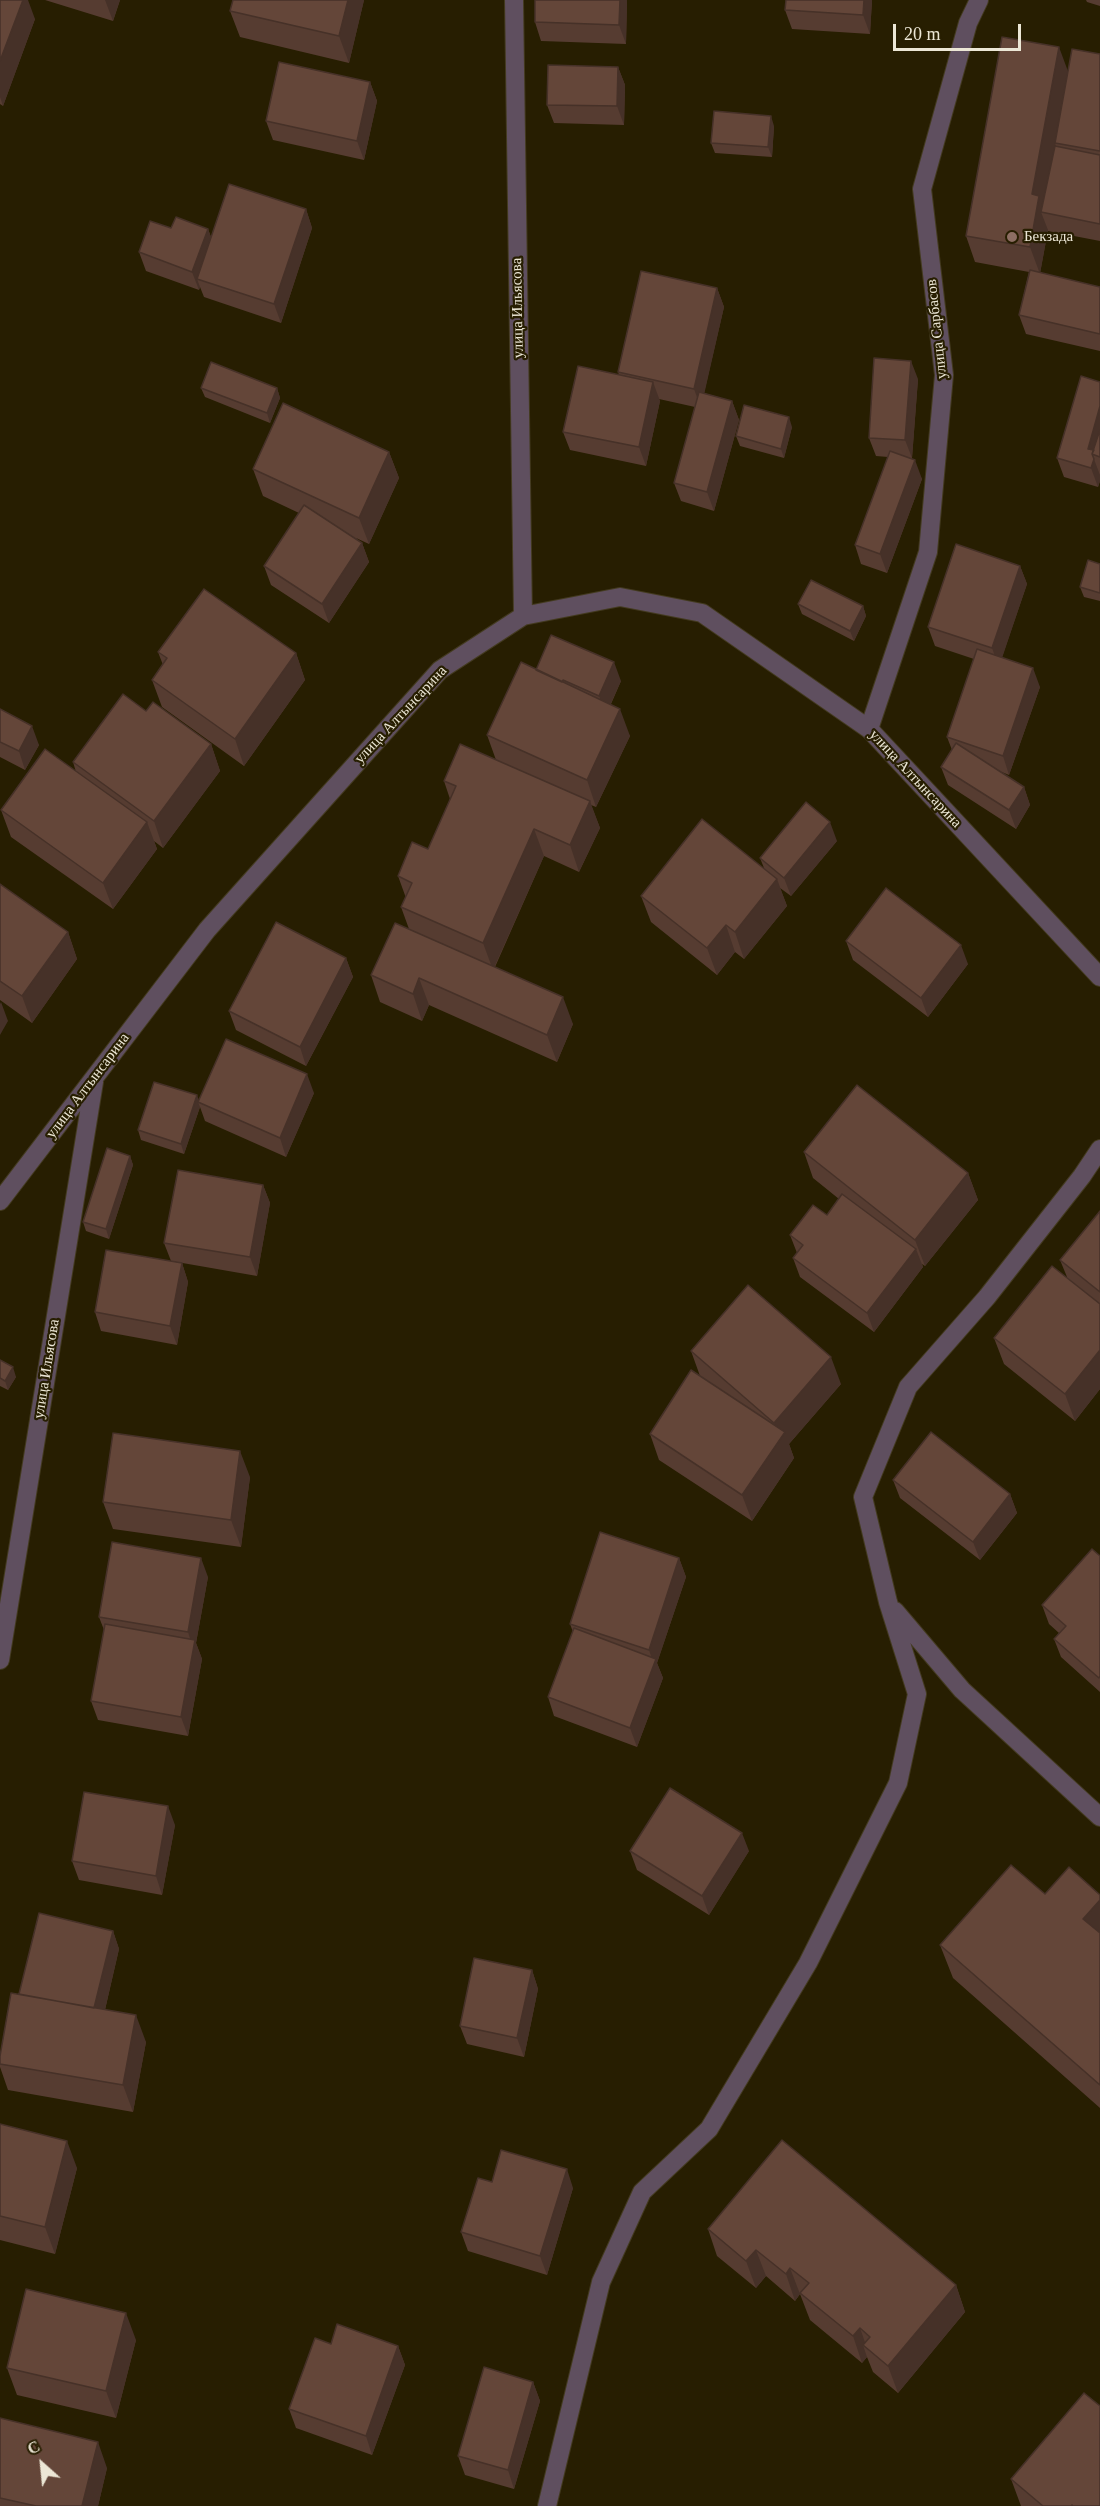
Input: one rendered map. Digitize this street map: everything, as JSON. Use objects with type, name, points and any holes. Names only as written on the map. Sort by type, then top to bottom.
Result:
[{"type":"street","name":"улица Ильясова","points":[[514,0],[523,616]]},
{"type":"street","name":"улица Сарбасов","points":[[869,729],[928,552],[944,375],[922,189],[968,23],[980,0]]},
{"type":"street","name":"улица Алтынсарина","points":[[0,1201],[207,930],[440,670],[523,616],[620,597],[702,613],[869,729],[1100,976]]},
{"type":"street","name":"улица Ильясова","points":[[0,1660],[94,1078]]},
{"type":"street","points":[[547,2506],[601,2282],[642,2192],[709,2129],[808,1963],[898,1783],[917,1694],[888,1602],[863,1497],[908,1387],[987,1297],[1082,1176],[1100,1149]]},
{"type":"street","points":[[888,1602],[962,1690],[1100,1817]]},
{"type":"building","points":[[0,0],[23,0],[0,61]]},
{"type":"building","points":[[233,0],[348,0],[339,36],[230,11]]},
{"type":"building","points":[[535,0],[620,0],[619,25],[535,22]]},
{"type":"building","points":[[786,0],[864,0],[863,15],[785,10]]},
{"type":"building","points":[[1002,37],[1059,47],[1032,194],[1039,196],[1030,247],[966,236]]},
{"type":"building","points":[[1072,49],[1100,54],[1100,151],[1055,143]]},
{"type":"building","points":[[279,62],[370,82],[357,141],[266,121]]},
{"type":"building","points":[[548,65],[618,67],[617,106],[547,105]]},
{"type":"building","points":[[714,111],[771,116],[768,147],[711,143]]},
{"type":"building","points":[[1055,146],[1100,155],[1100,224],[1041,212]]},
{"type":"building","points":[[229,184],[306,209],[274,304],[197,279]]},
{"type":"building","points":[[176,217],[208,229],[192,272],[139,252],[150,221],[171,228]]},
{"type":"building","points":[[1030,270],[1100,287],[1100,334],[1019,315]]},
{"type":"building","points":[[641,271],[717,288],[694,389],[618,372]]},
{"type":"building","points":[[874,358],[911,361],[905,440],[869,438]]},
{"type":"building","points":[[211,362],[277,388],[267,413],[201,388]]},
{"type":"building","points":[[578,366],[653,382],[639,447],[563,432]]},
{"type":"building","points":[[1081,376],[1100,382],[1100,406],[1088,449],[1094,450],[1091,468],[1057,458]]},
{"type":"building","points":[[699,392],[732,401],[707,492],[674,483]]},
{"type":"building","points":[[283,403],[389,452],[359,518],[253,469]]},
{"type":"building","points":[[744,405],[789,417],[781,449],[736,436]]},
{"type":"building","points":[[1100,430],[1100,457],[1092,454]]},
{"type":"building","points":[[890,451],[915,460],[880,554],[855,545]]},
{"type":"building","points":[[304,505],[362,543],[322,604],[264,566]]},
{"type":"building","points":[[956,544],[1020,566],[992,648],[928,627]]},
{"type":"building","points":[[1088,560],[1100,564],[1100,593],[1080,587]]},
{"type":"building","points":[[811,580],[863,606],[850,631],[798,604]]},
{"type":"building","points":[[204,589],[296,653],[235,739],[152,680],[167,658],[158,652]]},
{"type":"building","points":[[551,635],[614,662],[599,696],[536,670]]},
{"type":"building","points":[[977,649],[1033,668],[1003,756],[947,737]]},
{"type":"building","points":[[521,662],[620,709],[587,780],[487,735]]},
{"type":"building","points":[[123,694],[146,711],[153,702],[211,744],[154,821],[73,762]]},
{"type":"building","points":[[0,709],[32,726],[19,751],[0,742]]},
{"type":"building","points":[[956,743],[1024,787],[1009,810],[941,767]]},
{"type":"building","points":[[460,744],[590,801],[570,845],[534,829],[483,943],[401,907],[412,883],[398,876],[412,842],[428,849],[456,786],[444,781]]},
{"type":"building","points":[[45,749],[147,822],[103,883],[1,810]]},
{"type":"building","points":[[806,802],[830,822],[784,878],[760,858]]},
{"type":"building","points":[[702,819],[777,879],[735,932],[726,925],[707,948],[641,896]]},
{"type":"building","points":[[0,884],[68,932],[22,996],[0,981]]},
{"type":"building","points":[[886,888],[961,945],[921,998],[846,941]]},
{"type":"building","points":[[276,922],[346,958],[300,1047],[229,1011]]},
{"type":"building","points":[[395,923],[563,997],[547,1035],[419,978],[413,994],[371,975]]},
{"type":"building","points":[[226,1039],[307,1074],[280,1138],[198,1102]]},
{"type":"building","points":[[154,1082],[197,1095],[181,1144],[138,1130]]},
{"type":"building","points":[[857,1085],[968,1173],[915,1240],[804,1152]]},
{"type":"building","points":[[107,1148],[130,1156],[106,1229],[83,1222]]},
{"type":"building","points":[[178,1170],[263,1185],[250,1257],[164,1243]]},
{"type":"building","points":[[842,1194],[916,1249],[867,1313],[793,1258],[803,1245],[790,1235],[813,1205],[827,1215]]},
{"type":"building","points":[[1100,1211],[1100,1292],[1060,1260]]},
{"type":"building","points":[[106,1250],[182,1263],[170,1326],[95,1312]]},
{"type":"building","points":[[1052,1266],[1100,1304],[1100,1350],[1065,1394],[994,1338]]},
{"type":"building","points":[[748,1285],[831,1357],[774,1423],[691,1351]]},
{"type":"building","points":[[0,1360],[13,1367],[5,1381],[0,1378]]},
{"type":"building","points":[[691,1370],[785,1432],[742,1495],[650,1434]]},
{"type":"building","points":[[931,1432],[1010,1494],[973,1542],[893,1480]]},
{"type":"building","points":[[113,1433],[240,1451],[231,1520],[103,1502]]},
{"type":"building","points":[[600,1532],[679,1558],[649,1650],[570,1624]]},
{"type":"building","points":[[112,1542],[201,1558],[188,1632],[99,1617]]},
{"type":"building","points":[[1092,1549],[1100,1556],[1099,1678],[1054,1639],[1066,1626],[1042,1605]]},
{"type":"building","points":[[105,1624],[195,1640],[181,1717],[91,1701]]},
{"type":"building","points":[[574,1628],[656,1659],[630,1728],[548,1697]]},
{"type":"building","points":[[670,1788],[742,1833],[702,1896],[630,1851]]},
{"type":"building","points":[[84,1792],[168,1806],[156,1876],[72,1861]]},
{"type":"building","points":[[1011,1865],[1045,1894],[1069,1867],[1100,1895],[1100,1900],[1083,1919],[1100,1933],[1100,2085],[940,1945]]},
{"type":"building","points":[[39,1913],[113,1931],[94,2008],[19,1994]]},
{"type":"building","points":[[474,1958],[532,1970],[517,2038],[460,2026]]},
{"type":"building","points":[[11,1993],[136,2015],[123,2085],[0,2064]]},
{"type":"building","points":[[0,2124],[67,2141],[45,2227],[0,2216]]},
{"type":"building","points":[[782,2140],[956,2285],[888,2366],[863,2345],[870,2337],[860,2328],[853,2336],[800,2293],[809,2283],[790,2268],[786,2274],[756,2250],[746,2261],[708,2229]]},
{"type":"building","points":[[501,2150],[567,2169],[540,2256],[461,2232],[478,2178],[492,2182]]},
{"type":"building","points":[[26,2289],[126,2313],[106,2391],[7,2368]]},
{"type":"building","points":[[337,2324],[398,2346],[366,2436],[289,2409],[315,2338],[331,2344]]},
{"type":"building","points":[[484,2367],[533,2382],[508,2470],[458,2456]]},
{"type":"building","points":[[1084,2393],[1100,2406],[1100,2506],[1043,2506],[1011,2479]]},
{"type":"building","points":[[0,2418],[98,2442],[82,2506],[36,2506],[0,2498]]},
{"type":"place","name":"Бекзада","points":[[1012,237]]}]
